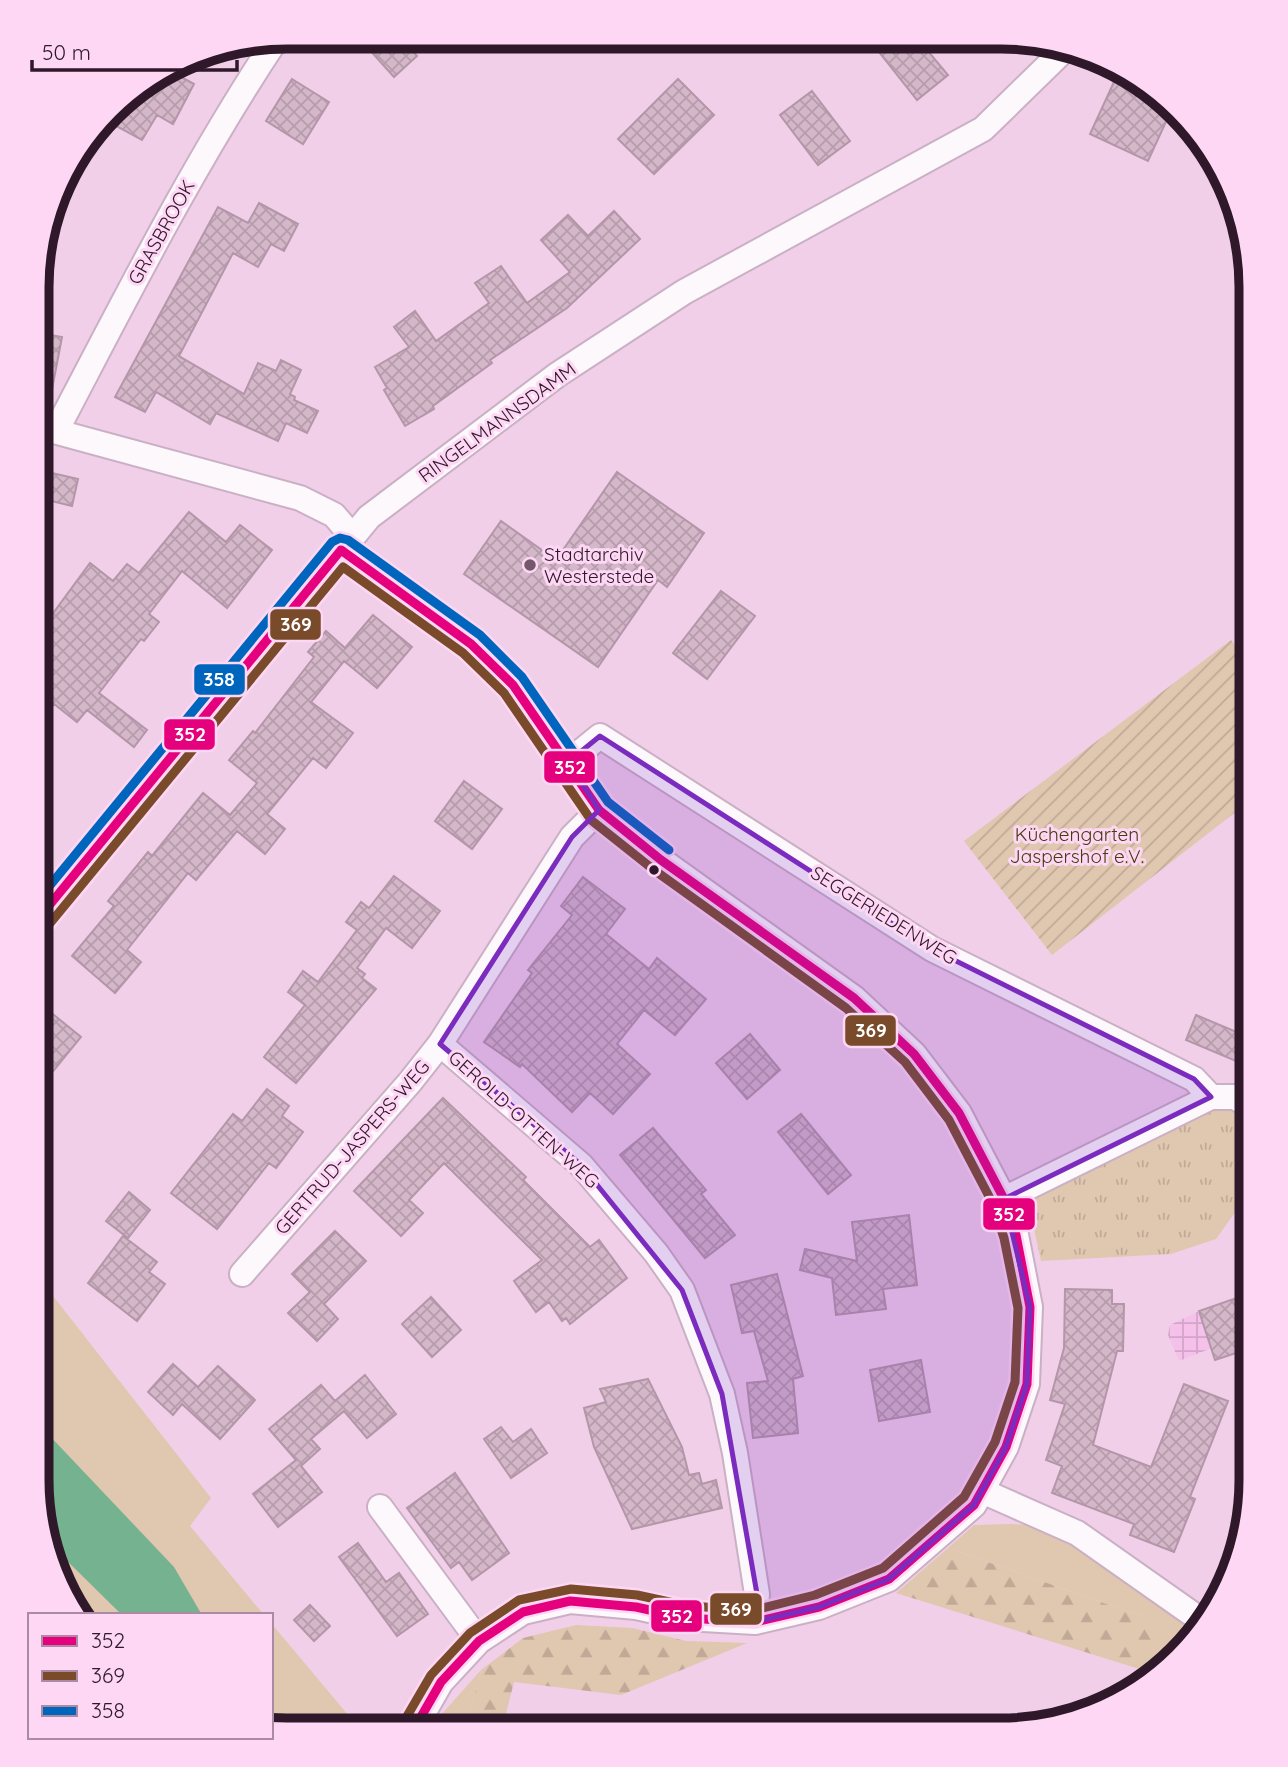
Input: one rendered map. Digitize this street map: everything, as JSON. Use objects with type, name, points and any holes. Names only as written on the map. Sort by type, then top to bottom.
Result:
[{"type":"street","name":"GRASBROOK","points":[[49,425],[227,114],[269,50]]},
{"type":"street","name":"RINGELMANNSDAMM","points":[[49,906],[369,517],[557,375],[684,292],[983,129],[1058,56]]},
{"type":"street","points":[[49,430],[300,498],[334,515],[346,543],[471,644],[513,685],[599,810],[661,860],[854,998],[914,1054],[959,1113],[1004,1199],[1016,1235],[1030,1307],[1027,1384],[1006,1447],[974,1505],[889,1579],[819,1607],[755,1622],[686,1618],[636,1607],[570,1601],[523,1612],[479,1641],[441,1682],[420,1718]]},
{"type":"street","name":"SEGGERIEDENWEG","points":[[568,762],[600,736],[932,949],[1194,1079],[1211,1097]]},
{"type":"street","name":"GERTRUD-JASPERS-WEG","points":[[242,1274],[411,1082],[440,1044],[572,837],[599,810]]},
{"type":"street","name":"GEROLD-OTTEN-WEG","points":[[440,1044],[581,1165],[656,1253],[682,1290],[725,1406],[757,1594],[755,1622]]},
{"type":"street","points":[[1004,1199],[1211,1097],[1238,1099]]},
{"type":"street","points":[[982,1491],[1077,1533],[1196,1616]]},
{"type":"street","points":[[380,1507],[479,1641]]},
{"type":"highlighted area","points":[[600,736],[932,949],[1194,1079],[1211,1097],[1004,1199],[1030,1307],[1027,1384],[1006,1447],[974,1505],[889,1579],[819,1607],[755,1622],[757,1594],[722,1394],[682,1290],[581,1165],[440,1044],[572,837],[599,810],[568,762]]},
{"type":"shaded area","points":[[1199,1311],[1212,1348],[1179,1361],[1168,1335],[1170,1325]]},
{"type":"shaded area","points":[[49,1435],[174,1567],[201,1613],[120,1613],[62,1555],[50,1496]]},
{"type":"green space","name":"Küchengarten Jaspershof e.V.","points":[[1231,640],[1239,650],[1239,810],[1052,955],[964,841]]},
{"type":"green space","points":[[1196,1105],[1238,1107],[1238,1208],[1216,1239],[1171,1254],[1041,1261],[1029,1205],[1031,1185]]},
{"type":"green space","points":[[49,1291],[211,1498],[190,1526],[262,1613],[90,1613],[62,1557],[50,1496]]},
{"type":"green space","points":[[974,1525],[1045,1526],[1087,1547],[1188,1627],[1177,1640],[1149,1619],[948,1548]]},
{"type":"green space","points":[[948,1548],[1149,1619],[1177,1640],[1143,1670],[896,1593]]},
{"type":"green space","points":[[273,1625],[351,1718],[273,1717]]},
{"type":"green space","points":[[576,1625],[632,1628],[686,1641],[747,1643],[621,1695],[514,1682],[505,1718],[469,1718],[481,1670],[523,1638]]},
{"type":"green space","points":[[481,1670],[469,1718],[440,1718]]},
{"type":"building","points":[[877,49],[926,49],[948,75],[917,100]]},
{"type":"building","points":[[370,50],[411,50],[417,56],[394,77]]},
{"type":"building","points":[[179,76],[194,84],[173,124],[157,115],[142,140],[113,125],[155,89]]},
{"type":"building","points":[[292,79],[329,102],[303,144],[266,121]]},
{"type":"building","points":[[678,79],[714,115],[654,174],[618,139]]},
{"type":"building","points":[[1115,79],[1133,89],[1168,118],[1148,161],[1090,134]]},
{"type":"building","points":[[812,91],[850,141],[818,165],[780,115]]},
{"type":"building","points":[[259,203],[298,224],[284,251],[271,244],[258,267],[233,253],[179,356],[244,394],[258,363],[276,371],[281,360],[301,370],[290,394],[295,397],[294,400],[318,411],[307,433],[286,423],[278,441],[216,413],[210,424],[156,392],[145,412],[115,397],[218,207],[248,223]]},
{"type":"building","points":[[614,211],[640,239],[567,308],[490,360],[492,363],[433,406],[434,409],[405,426],[384,390],[387,388],[375,367],[409,347],[394,327],[415,311],[436,341],[489,303],[475,283],[501,266],[527,303],[570,272],[541,240],[568,215],[588,236]]},
{"type":"building","points":[[49,335],[62,337],[49,400]]},
{"type":"building","points":[[49,472],[78,479],[72,506],[49,500]]},
{"type":"building","name":"Stadtarchiv Westerstede","points":[[617,472],[704,533],[667,587],[658,580],[598,667],[464,574],[501,521],[556,560]]},
{"type":"building","points":[[189,512],[226,542],[240,525],[272,550],[227,608],[182,571],[149,614],[159,622],[144,641],[141,639],[99,693],[147,730],[134,747],[87,710],[77,722],[54,704],[49,711],[49,614],[51,616],[90,563],[113,581],[127,564],[139,573]]},
{"type":"building","points":[[721,591],[755,616],[707,679],[673,653]]},
{"type":"building","points":[[373,615],[412,647],[377,688],[344,661],[311,702],[353,733],[326,768],[313,758],[267,814],[285,829],[265,854],[237,831],[196,880],[188,873],[127,950],[141,962],[115,993],[72,956],[114,906],[108,901],[148,852],[152,856],[203,793],[230,815],[257,783],[229,760],[253,731],[255,733],[314,657],[308,652],[326,631],[345,648]]},
{"type":"building","points":[[464,781],[502,809],[472,849],[435,821]]},
{"type":"building","points":[[394,876],[440,911],[412,948],[386,928],[357,968],[365,974],[362,978],[376,989],[296,1083],[264,1057],[305,1005],[288,992],[303,971],[318,982],[357,930],[346,922],[361,902],[369,908]]},
{"type":"building","points":[[583,877],[625,909],[606,934],[649,969],[657,958],[706,999],[675,1035],[644,1010],[617,1044],[650,1074],[613,1114],[590,1093],[572,1112],[522,1064],[520,1067],[484,1042],[532,973],[528,970],[572,915],[561,906]]},
{"type":"building","points":[[49,1011],[81,1037],[49,1076]]},
{"type":"building","points":[[1196,1015],[1238,1033],[1238,1062],[1186,1040]]},
{"type":"building","points":[[750,1034],[780,1070],[747,1099],[716,1063]]},
{"type":"building","points":[[267,1089],[289,1106],[282,1116],[303,1132],[276,1168],[269,1163],[217,1229],[171,1193],[233,1114],[242,1121]]},
{"type":"building","points":[[443,1098],[526,1177],[523,1180],[590,1247],[599,1240],[627,1278],[570,1324],[566,1318],[562,1321],[549,1302],[536,1312],[514,1281],[542,1260],[444,1163],[409,1200],[423,1213],[401,1236],[354,1191]]},
{"type":"building","points":[[801,1114],[851,1175],[828,1194],[778,1132]]},
{"type":"building","points":[[653,1128],[706,1190],[701,1194],[735,1235],[705,1258],[620,1155]]},
{"type":"building","points":[[129,1192],[150,1210],[128,1238],[106,1221]]},
{"type":"building","points":[[909,1215],[917,1285],[883,1289],[886,1309],[836,1315],[832,1278],[800,1270],[805,1249],[857,1261],[852,1222]]},
{"type":"building","points":[[335,1231],[366,1261],[324,1304],[338,1319],[317,1341],[288,1313],[310,1292],[292,1274]]},
{"type":"building","points":[[123,1236],[157,1262],[149,1272],[165,1284],[137,1321],[88,1283]]},
{"type":"building","points":[[777,1274],[803,1376],[793,1379],[798,1433],[753,1438],[747,1383],[768,1381],[754,1331],[742,1333],[731,1285]]},
{"type":"building","points":[[1065,1289],[1112,1290],[1112,1304],[1124,1304],[1123,1351],[1117,1351],[1093,1445],[1151,1467],[1184,1384],[1228,1401],[1190,1497],[1195,1499],[1174,1552],[1130,1535],[1134,1524],[1052,1493],[1062,1466],[1046,1460],[1065,1404],[1050,1400],[1064,1348]]},
{"type":"building","points":[[431,1297],[461,1330],[432,1357],[402,1324]]},
{"type":"building","points":[[1238,1297],[1238,1352],[1215,1360],[1199,1311]]},
{"type":"building","points":[[921,1360],[930,1412],[879,1421],[870,1370]]},
{"type":"building","points":[[173,1364],[198,1387],[218,1366],[255,1400],[220,1439],[182,1404],[173,1415],[148,1392]]},
{"type":"building","points":[[365,1375],[396,1414],[367,1438],[344,1411],[311,1439],[320,1449],[301,1466],[322,1492],[278,1527],[253,1494],[296,1460],[269,1429],[321,1385],[335,1401]]},
{"type":"building","points":[[648,1379],[682,1447],[689,1475],[699,1473],[702,1484],[716,1480],[722,1508],[632,1529],[594,1447],[584,1408],[606,1402],[600,1389]]},
{"type":"building","points":[[501,1427],[513,1442],[531,1429],[547,1453],[511,1478],[484,1439]]},
{"type":"building","points":[[455,1473],[509,1553],[472,1580],[459,1562],[451,1568],[407,1508]]},
{"type":"building","points":[[358,1543],[386,1582],[399,1573],[428,1614],[397,1636],[339,1557]]},
{"type":"building","points":[[310,1605],[330,1626],[314,1641],[294,1620]]},
{"type":"transit line","name":"358","points":[[49,887],[332,542],[340,538],[348,540],[480,635],[522,677],[608,802],[669,850]]},
{"type":"transit line","name":"352","points":[[341,550],[471,644],[513,685],[599,810],[661,860],[854,998],[914,1054],[959,1113],[1004,1199],[1016,1235],[1030,1307],[1027,1384],[1006,1447],[974,1505],[889,1579],[819,1607],[755,1622],[686,1618],[636,1607],[570,1601],[523,1612],[479,1641],[441,1682],[420,1718]]},
{"type":"transit line","name":"352","points":[[49,906],[341,550]]},
{"type":"transit line","name":"369","points":[[49,925],[343,567],[463,653],[504,693],[591,820],[654,870],[846,1008],[905,1062],[949,1120],[993,1204],[1004,1238],[1018,1308],[1015,1382],[995,1442],[964,1497],[883,1568],[815,1595],[754,1610],[688,1606],[637,1595],[571,1589],[519,1600],[470,1633],[431,1675],[406,1718]]},
{"type":"place","name":"Stadtarchiv Westerstede","points":[[530,565]]}]
